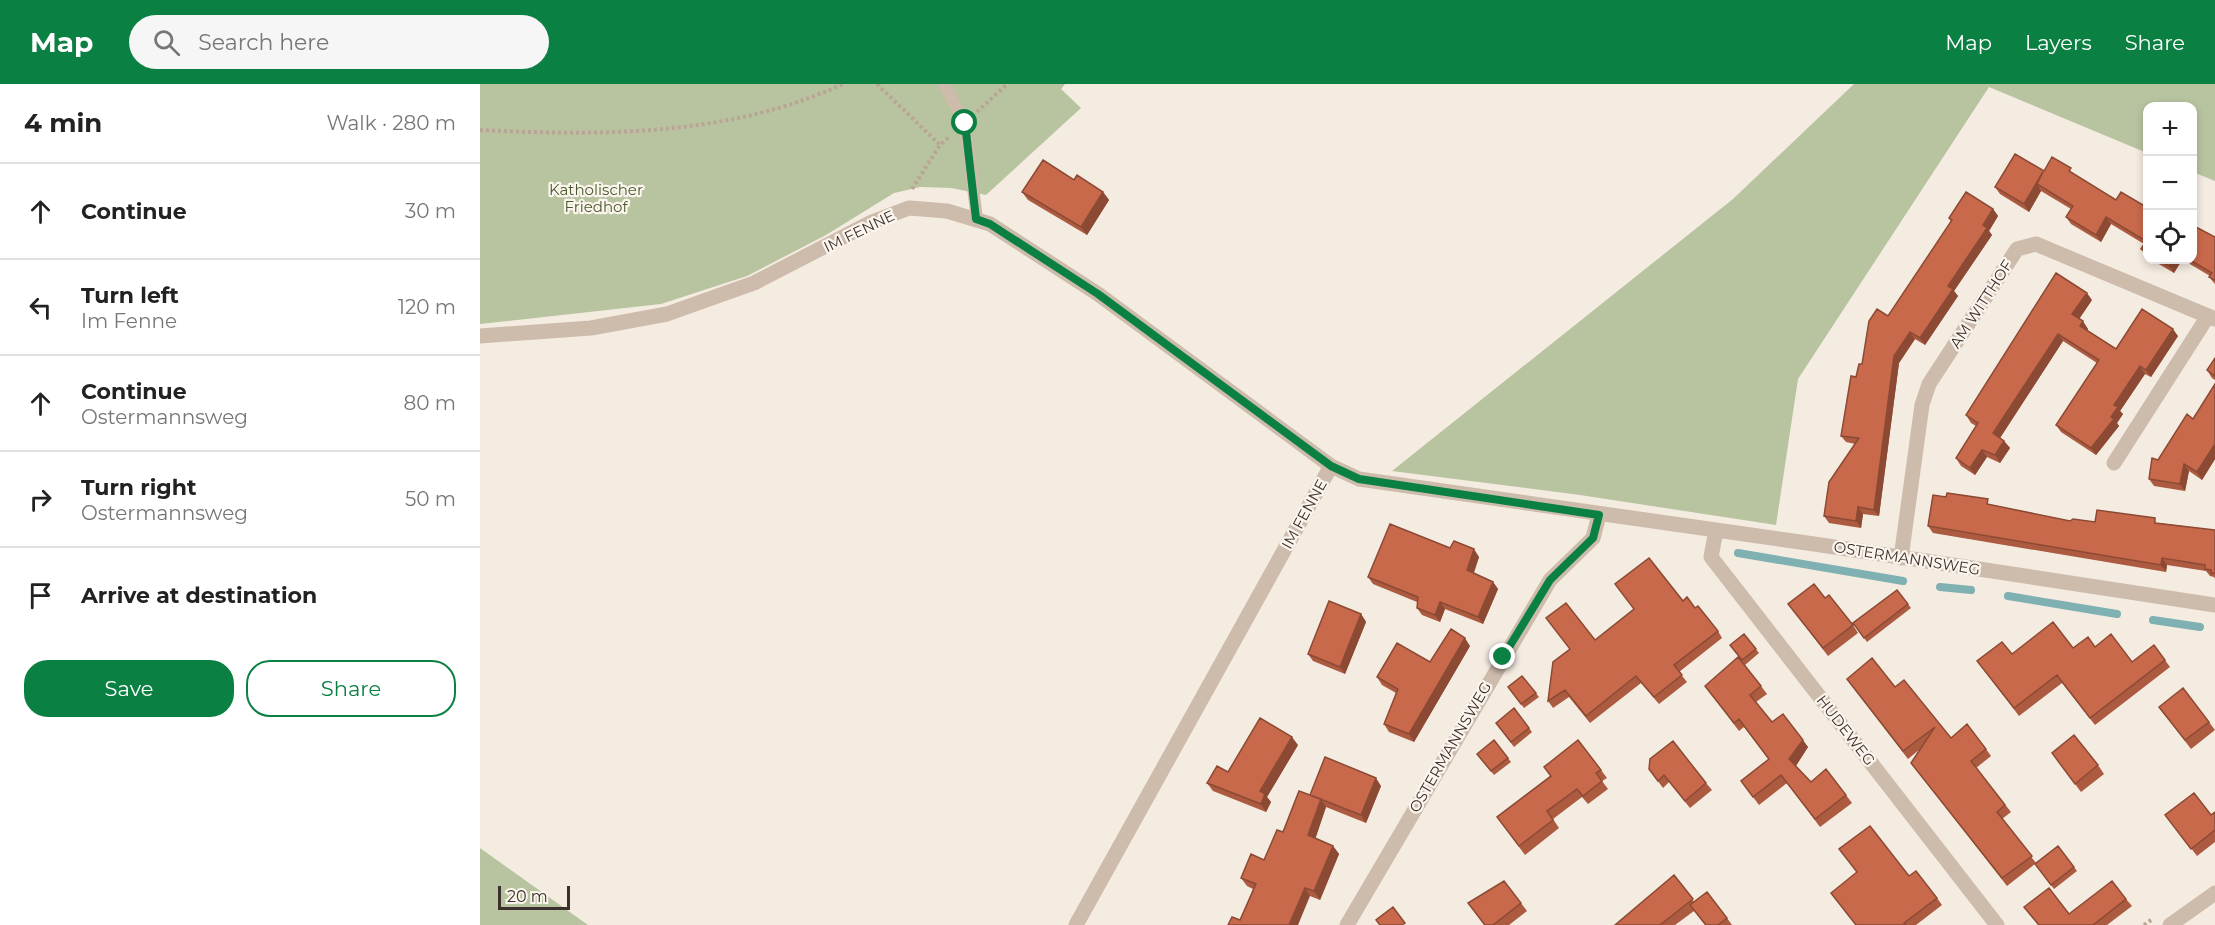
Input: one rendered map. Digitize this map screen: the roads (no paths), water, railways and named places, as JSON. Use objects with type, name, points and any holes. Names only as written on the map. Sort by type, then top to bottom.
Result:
[{"type":"street","name":"IM FENNE","points":[[480,336],[591,328],[667,314],[754,283],[872,222],[909,208],[947,211],[990,224],[1098,294],[1331,466],[1076,925]]},
{"type":"street","name":"AM WITTHOF","points":[[1901,558],[1922,405],[1929,384],[2017,249],[2036,244],[2212,317],[2114,463]]},
{"type":"street","name":"OSTERMANNSWEG","points":[[1331,466],[1359,479],[2215,605]]},
{"type":"street","name":"OSTERMANNSWEG","points":[[1347,925],[1526,619],[1550,580],[1593,538],[1599,515]]},
{"type":"street","name":"HUDEWEG","points":[[1716,531],[1711,556],[1997,925]]},
{"type":"street","points":[[2170,925],[2215,893]]},
{"type":"lane","points":[[944,84],[965,123],[976,219]]},
{"type":"waterway","points":[[1738,553],[1903,581]]},
{"type":"waterway","points":[[1940,587],[1971,590]]},
{"type":"waterway","points":[[2008,596],[2117,614]]},
{"type":"waterway","points":[[2153,620],[2200,627]]},
{"type":"park label","name":"Katholischer Friedhof","points":[[596,198]]}]
